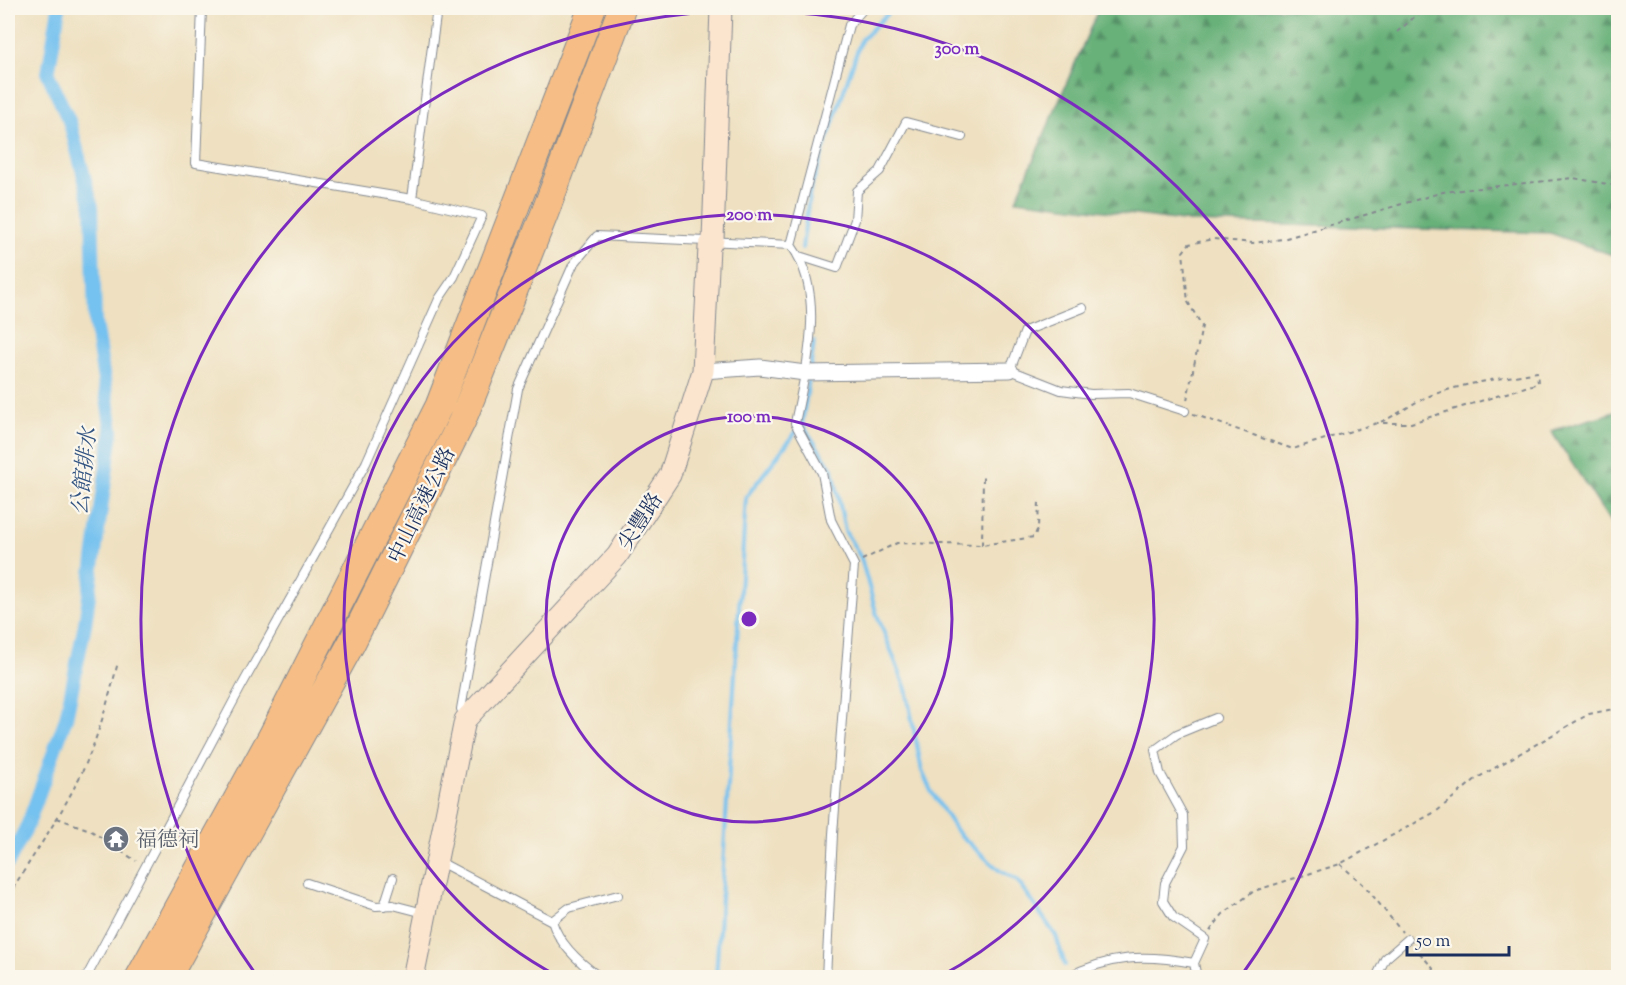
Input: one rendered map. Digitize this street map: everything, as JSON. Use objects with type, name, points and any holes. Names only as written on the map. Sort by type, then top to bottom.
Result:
[{"type":"highway","name":"中山高速公路","points":[[139,978],[272,736],[439,406],[592,8]]},
{"type":"highway","name":"中山高速公路","points":[[167,978],[351,644],[462,421],[544,215],[622,8]]},
{"type":"street","name":"尖豐路","points":[[465,720],[617,556],[670,475],[703,371],[709,247],[713,240],[721,8]]},
{"type":"street","points":[[703,371],[760,367],[812,373],[1010,370]]},
{"type":"street","points":[[413,978],[424,914],[465,720]]},
{"type":"lane","points":[[86,978],[241,687],[366,463],[439,299],[454,277],[482,216],[412,199],[196,163],[202,8]]},
{"type":"lane","points":[[412,199],[437,8]]},
{"type":"lane","points":[[826,978],[854,565],[831,520],[822,472],[795,423],[812,373],[812,306],[799,256],[792,245],[849,25],[864,8]]},
{"type":"lane","points":[[799,256],[837,268],[855,220],[857,190],[880,171],[906,122],[962,137]]},
{"type":"lane","points":[[465,720],[461,709],[518,389],[573,265],[597,236],[792,245]]},
{"type":"lane","points":[[1083,308],[1025,331],[1010,370],[1061,390],[1091,394],[1129,393],[1185,411]]},
{"type":"lane","points":[[1197,978],[1194,963],[1205,939],[1173,917],[1163,901],[1165,883],[1184,846],[1183,815],[1160,774],[1155,750],[1177,734],[1216,718]]},
{"type":"lane","points":[[436,861],[552,921],[556,935],[601,978]]},
{"type":"lane","points":[[384,906],[393,878]]},
{"type":"lane","points":[[307,883],[376,906],[393,905],[424,914]]},
{"type":"lane","points":[[552,921],[569,908],[618,895]]},
{"type":"lane","points":[[1376,978],[1384,959],[1408,939]]},
{"type":"lane","points":[[1065,978],[1093,964],[1122,958],[1153,956],[1194,963]]},
{"type":"path","points":[[1397,32],[1425,8]]},
{"type":"path","points":[[1377,423],[1411,423],[1496,398],[1538,383],[1537,372],[1468,384],[1425,398],[1377,423],[1293,448],[1185,411],[1202,326],[1188,302],[1183,252],[1189,244],[1213,239],[1253,243],[1283,239],[1443,192],[1573,177],[1618,186]]},
{"type":"path","points":[[982,545],[983,476]]},
{"type":"path","points":[[854,565],[881,549],[897,543],[982,545],[1034,537],[1038,528],[1039,501]]},
{"type":"path","points":[[8,896],[57,818],[84,767],[109,702],[118,662]]},
{"type":"path","points":[[1205,939],[1223,914],[1254,891],[1340,864],[1437,811],[1477,778],[1588,714],[1618,708]]},
{"type":"path","points":[[57,818],[90,830],[146,868]]},
{"type":"path","points":[[1340,864],[1365,886],[1441,978]]},
{"type":"green space","points":[[1099,8],[1618,8],[1618,257],[1550,233],[1191,222],[1016,200]]},
{"type":"green space","points":[[1618,411],[1618,534],[1551,431]]},
{"type":"waterway","name":"公館排水","points":[[8,863],[28,824],[66,718],[85,624],[112,431],[95,323],[92,207],[70,123],[48,74],[59,8]]},
{"type":"waterway","points":[[802,248],[810,190],[861,40],[893,8]]},
{"type":"waterway","points":[[810,370],[814,341]]},
{"type":"waterway","points":[[716,978],[746,497],[802,424],[809,378]]},
{"type":"waterway","points":[[802,424],[833,470],[845,531],[861,558],[876,612],[906,689],[922,771],[931,791],[957,832],[1000,871],[1017,880],[1056,936],[1065,965]]},
{"type":"place","name":"福德祠","points":[[116,839]]}]
